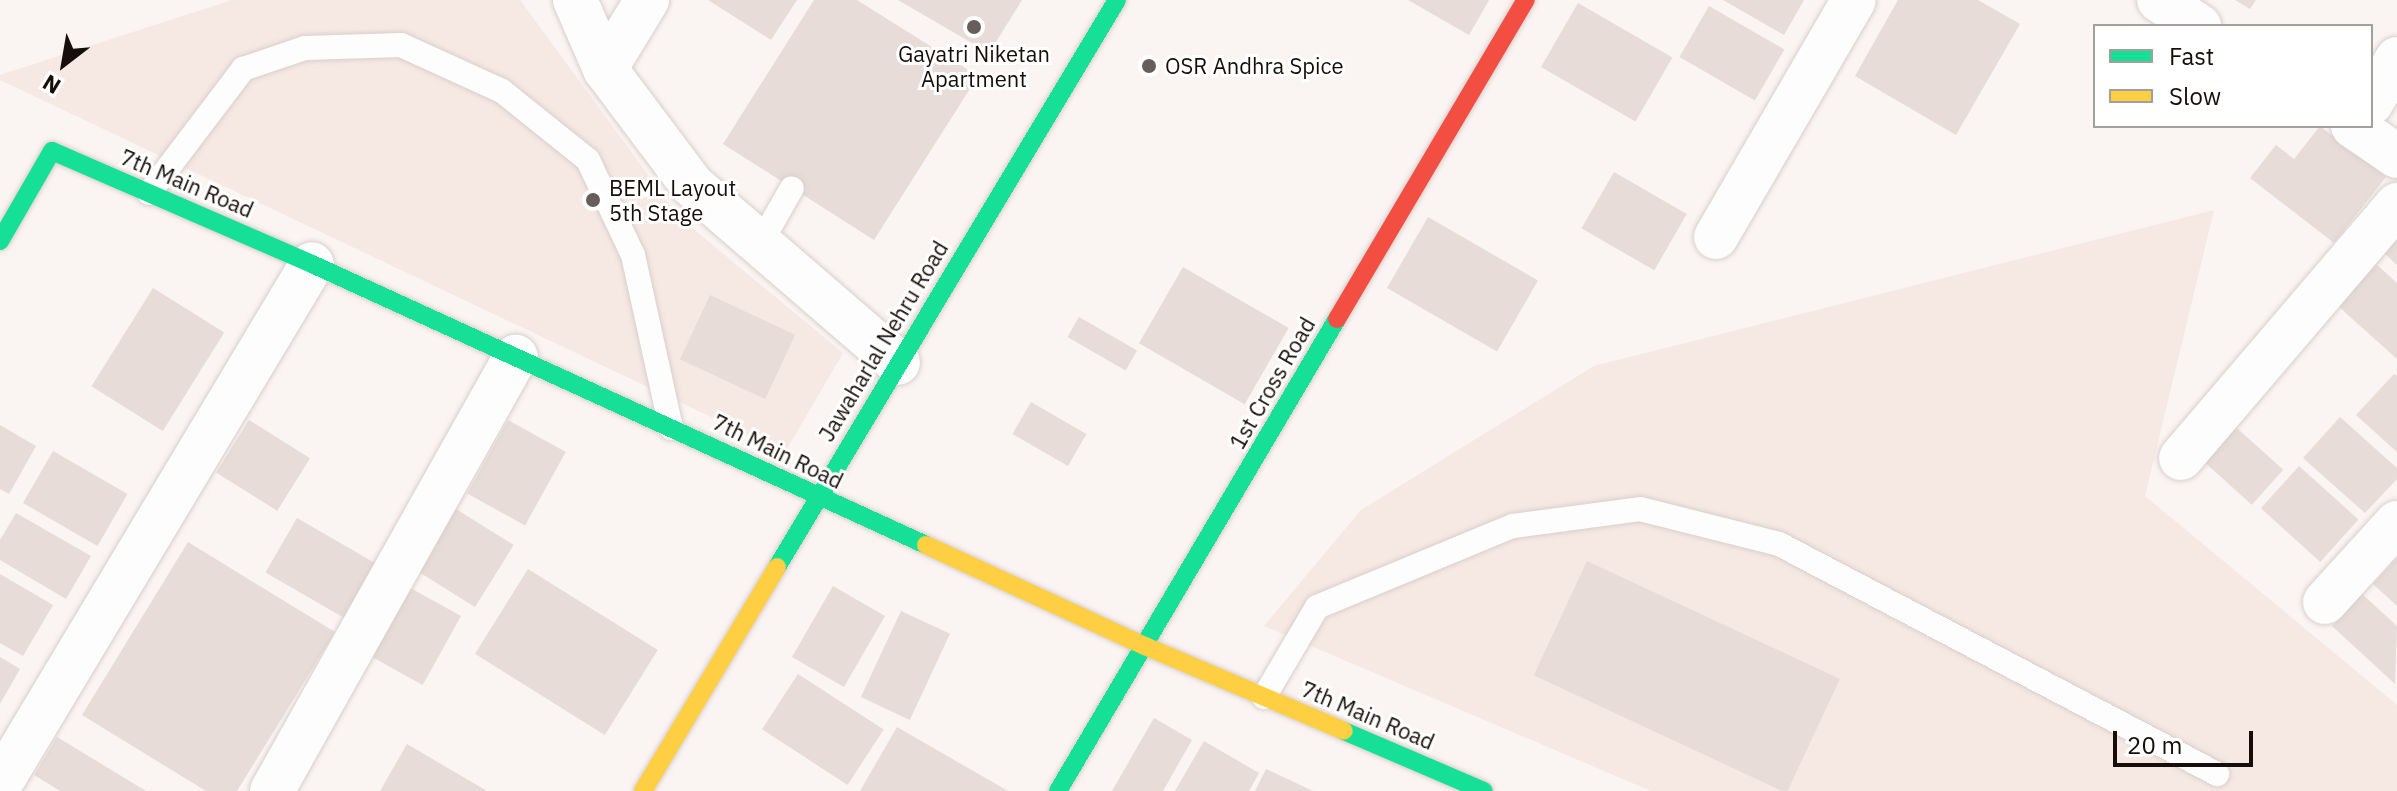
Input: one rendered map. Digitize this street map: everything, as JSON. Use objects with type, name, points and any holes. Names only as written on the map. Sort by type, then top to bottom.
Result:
[{"type":"street","points":[[575,0],[605,69],[692,185],[898,363]]},
{"type":"street","points":[[605,69],[647,0]]},
{"type":"street","name":"Jawaharlal Nehru Road","points":[[643,791],[818,494],[1117,0]]},
{"type":"street","name":"1st Cross Road","points":[[1058,791],[1526,0]]},
{"type":"street","points":[[1716,237],[1854,0]]},
{"type":"street","points":[[2159,0],[2196,24]]},
{"type":"street","points":[[2373,98],[2397,59]]},
{"type":"street","points":[[2367,128],[2397,156]]},
{"type":"street","name":"7th Main Road","points":[[0,241],[52,151],[312,264],[1145,646],[1484,791]]},
{"type":"street","points":[[2181,458],[2397,205]]},
{"type":"street","points":[[0,784],[312,264]]},
{"type":"street","points":[[272,791],[516,357]]},
{"type":"street","points":[[2325,602],[2397,523]]},
{"type":"lane","points":[[149,193],[243,69],[305,48],[401,45],[502,91],[588,160],[633,255],[671,428]]},
{"type":"lane","points":[[760,244],[792,188]]},
{"type":"lane","points":[[1264,697],[1317,607],[1513,526],[1640,509],[1779,544],[2217,774]]},
{"type":"shaded area","points":[[232,0],[520,0],[679,217],[843,353],[785,452],[0,80],[0,75]]},
{"type":"shaded area","points":[[2214,210],[2145,496],[2397,705],[2397,791],[1651,791],[1264,626],[1361,510],[1594,366]]},
{"type":"building","points":[[708,0],[797,0],[771,40]]},
{"type":"building","points":[[814,0],[857,0],[978,76],[874,240],[723,144]]},
{"type":"building","name":"Gayatri Niketan Apartment","points":[[898,0],[1022,0],[989,53]]},
{"type":"building","points":[[1408,0],[1489,0],[1469,35]]},
{"type":"building","points":[[1723,0],[1804,0],[1784,35]]},
{"type":"building","points":[[1898,0],[1978,0],[2020,24],[1956,135],[1855,76]]},
{"type":"building","points":[[2235,0],[2256,0],[2250,9]]},
{"type":"building","points":[[1578,3],[1672,58],[1635,122],[1541,67]]},
{"type":"building","points":[[1709,6],[1784,50],[1755,101],[1680,57]]},
{"type":"building","points":[[2318,128],[2323,128],[2386,177],[2334,243],[2250,178],[2276,145],[2294,159]]},
{"type":"building","points":[[1614,172],[1687,214],[1654,270],[1582,228]]},
{"type":"building","points":[[1428,217],[1538,280],[1497,352],[1387,288]]},
{"type":"building","points":[[2397,239],[2397,265],[2384,253]]},
{"type":"building","points":[[2375,263],[2397,283],[2397,359],[2337,305]]},
{"type":"building","points":[[1183,267],[1289,328],[1245,404],[1139,343]]},
{"type":"building","points":[[153,288],[224,333],[163,431],[92,386]]},
{"type":"building","points":[[710,295],[795,335],[765,399],[680,359]]},
{"type":"building","points":[[1079,317],[1137,350],[1126,370],[1068,337]]},
{"type":"building","points":[[2394,374],[2397,376],[2397,452],[2356,415]]},
{"type":"building","points":[[1031,402],[1086,434],[1068,466],[1012,434]]},
{"type":"building","points":[[2340,417],[2397,468],[2397,479],[2365,513],[2303,458]]},
{"type":"building","points":[[249,420],[310,458],[277,511],[216,473]]},
{"type":"building","points":[[508,420],[566,452],[525,525],[467,493]]},
{"type":"building","points":[[2229,421],[2283,470],[2252,505],[2198,456]]},
{"type":"building","points":[[0,425],[36,446],[9,494],[0,489]]},
{"type":"building","points":[[53,451],[127,494],[97,546],[23,503]]},
{"type":"building","points":[[2299,466],[2358,520],[2320,562],[2261,508]]},
{"type":"building","points":[[456,509],[514,545],[475,607],[417,571]]},
{"type":"building","points":[[16,513],[91,556],[66,599],[0,560],[0,540]]},
{"type":"building","points":[[297,518],[375,563],[343,618],[266,573]]},
{"type":"building","points":[[188,542],[335,632],[237,791],[206,791],[82,715]]},
{"type":"building","points":[[2397,558],[2397,606],[2373,584]]},
{"type":"building","points":[[1587,561],[1840,679],[1788,791],[1782,791],[1534,675]]},
{"type":"building","points":[[528,569],[658,650],[605,735],[475,654]]},
{"type":"building","points":[[0,574],[53,605],[23,656],[0,643]]},
{"type":"building","points":[[405,585],[461,616],[423,685],[367,654]]},
{"type":"building","points":[[833,586],[885,616],[844,687],[792,657]]},
{"type":"building","points":[[2362,594],[2397,626],[2395,684],[2332,626]]},
{"type":"building","points":[[901,611],[950,634],[910,720],[861,697]]},
{"type":"building","points":[[0,657],[20,669],[0,704]]},
{"type":"building","points":[[798,674],[884,730],[848,785],[762,729]]},
{"type":"building","points":[[1154,718],[1192,740],[1163,791],[1112,791]]},
{"type":"building","points":[[897,727],[1008,791],[860,791]]},
{"type":"building","points":[[57,737],[146,791],[60,791],[34,775]]},
{"type":"building","points":[[1204,741],[1259,773],[1249,791],[1175,791]]},
{"type":"building","points":[[407,744],[487,791],[380,791]]},
{"type":"building","points":[[1266,769],[1313,791],[1255,791]]},
{"type":"traffic: fast","points":[[777,567],[1117,0]]},
{"type":"traffic: fast","points":[[0,241],[52,151],[312,264],[926,545]]},
{"type":"traffic: fast","points":[[1058,791],[1337,319]]},
{"type":"traffic: fast","points":[[1344,731],[1484,791]]},
{"type":"traffic: slow","points":[[926,545],[1145,646],[1344,731]]},
{"type":"traffic: slow","points":[[643,791],[777,567]]},
{"type":"traffic: jam","points":[[1337,319],[1526,0]]},
{"type":"place","name":"Gayatri Niketan Apartment","points":[[974,27]]},
{"type":"place","name":"OSR Andhra Spice","points":[[1149,66]]},
{"type":"place","name":"BEML Layout 5th Stage","points":[[593,200]]}]
